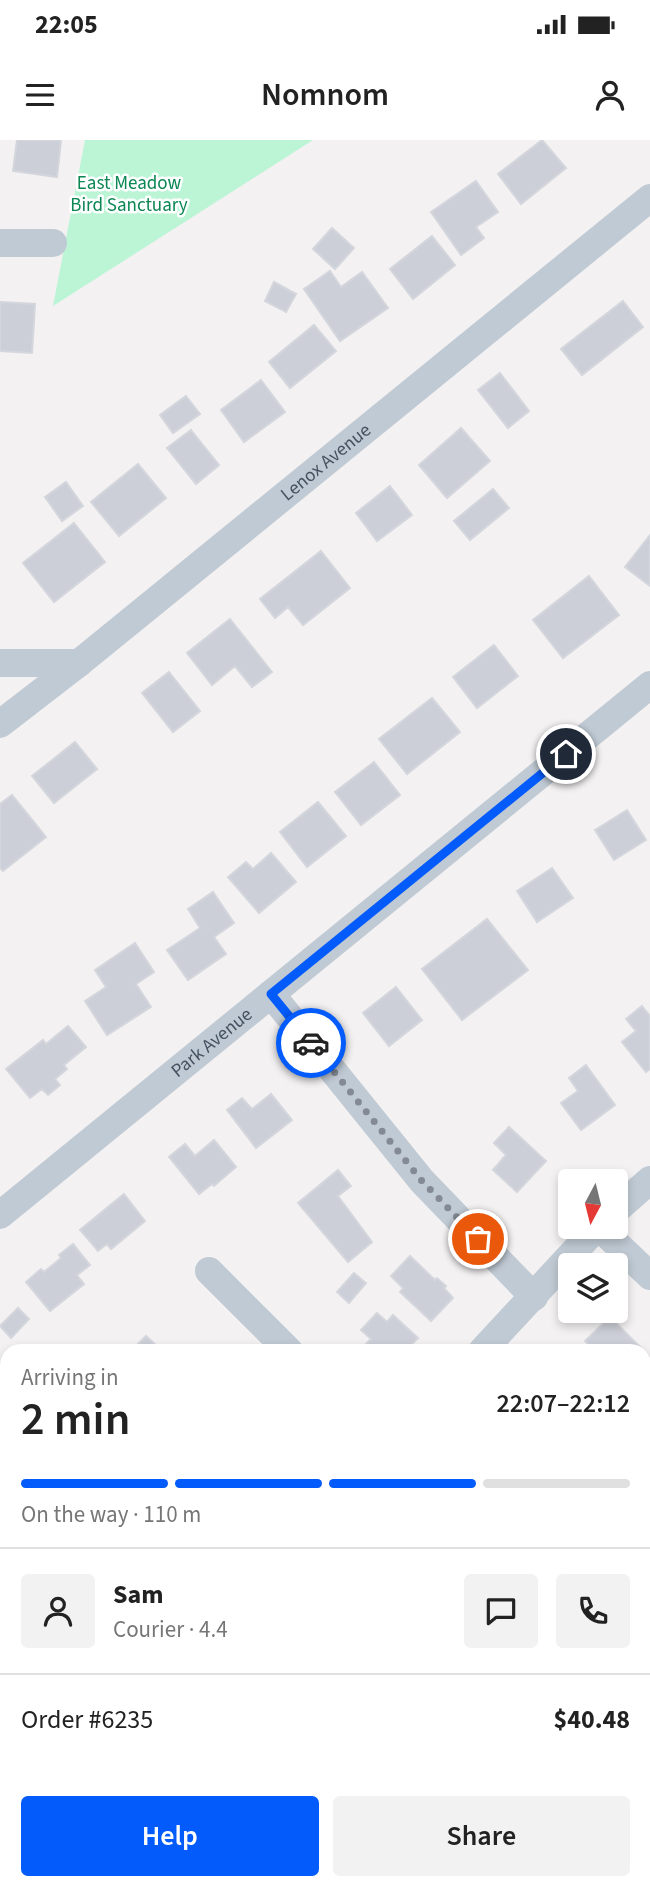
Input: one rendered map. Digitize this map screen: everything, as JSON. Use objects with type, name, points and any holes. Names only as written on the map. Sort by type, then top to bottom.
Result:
[{"type":"street","name":"Lenox Avenue","points":[[0,724],[79,663],[650,198]]},
{"type":"street","points":[[0,243],[53,243]]},
{"type":"street","points":[[0,663],[79,663]]},
{"type":"street","name":"Park Avenue","points":[[0,1215],[650,685]]},
{"type":"street","points":[[271,994],[422,1181],[534,1297]]},
{"type":"street","points":[[628,1199],[650,1180]]},
{"type":"street","points":[[489,1344],[587,1239]]},
{"type":"street","points":[[611,1239],[650,1276]]},
{"type":"street","points":[[209,1271],[282,1344]]},
{"type":"green space","name":"East Meadow Bird Sanctuary","points":[[85,140],[313,140],[53,306]]},
{"type":"building","points":[[17,140],[61,140],[57,177],[13,171]]},
{"type":"building","points":[[542,140],[566,168],[521,204],[498,174]]},
{"type":"building","points":[[476,181],[498,212],[476,227],[484,238],[461,255],[431,212]]},
{"type":"building","points":[[332,228],[354,248],[335,269],[313,249]]},
{"type":"building","points":[[432,236],[455,265],[413,299],[390,269]]},
{"type":"building","points":[[330,271],[341,287],[362,272],[388,308],[340,341],[304,289]]},
{"type":"building","points":[[274,282],[296,294],[286,312],[265,301]]},
{"type":"building","points":[[623,301],[643,327],[582,375],[561,349]]},
{"type":"building","points":[[0,302],[35,304],[32,353],[0,351]]},
{"type":"building","points":[[314,325],[336,351],[290,388],[269,362]]},
{"type":"building","points":[[500,373],[529,411],[508,428],[478,390]]},
{"type":"building","points":[[261,380],[285,412],[244,442],[221,410]]},
{"type":"building","points":[[186,396],[200,414],[173,433],[160,415]]},
{"type":"building","points":[[461,428],[490,461],[447,498],[419,465]]},
{"type":"building","points":[[191,430],[219,465],[196,484],[167,448]]},
{"type":"building","points":[[138,464],[166,498],[119,536],[91,502]]},
{"type":"building","points":[[66,482],[83,506],[62,521],[45,497]]},
{"type":"building","points":[[390,486],[412,515],[377,541],[356,513]]},
{"type":"building","points":[[493,489],[509,508],[470,540],[454,521]]},
{"type":"building","points":[[74,523],[105,562],[54,602],[23,563]]},
{"type":"building","points":[[650,535],[650,586],[625,567]]},
{"type":"building","points":[[321,551],[350,588],[303,625],[288,607],[275,618],[260,599]]},
{"type":"building","points":[[589,576],[619,615],[563,658],[533,620]]},
{"type":"building","points":[[230,619],[272,672],[252,687],[235,666],[212,685],[187,653]]},
{"type":"building","points":[[494,645],[518,676],[477,708],[453,677]]},
{"type":"building","points":[[169,672],[200,711],[173,732],[142,693]]},
{"type":"building","points":[[432,698],[460,732],[407,774],[379,739]]},
{"type":"building","points":[[75,742],[97,769],[54,803],[32,776]]},
{"type":"building","points":[[374,762],[400,795],[361,825],[335,792]]},
{"type":"building","points":[[12,795],[46,837],[3,871],[0,868],[0,804]]},
{"type":"building","points":[[318,802],[346,836],[307,867],[280,832]]},
{"type":"building","points":[[627,810],[646,840],[614,860],[595,830]]},
{"type":"building","points":[[271,853],[296,882],[259,913],[228,877],[246,862],[253,869]]},
{"type":"building","points":[[552,868],[573,898],[537,922],[517,891]]},
{"type":"building","points":[[213,892],[234,923],[214,937],[226,954],[188,980],[167,950],[200,928],[188,909]]},
{"type":"building","points":[[487,919],[528,970],[462,1020],[422,969]]},
{"type":"building","points":[[135,943],[154,972],[136,984],[151,1007],[107,1035],[85,1001],[106,987],[95,970]]},
{"type":"building","points":[[396,987],[422,1020],[389,1046],[363,1013]]},
{"type":"building","points":[[642,1006],[650,1016],[650,1069],[646,1072],[622,1042],[636,1031],[626,1019]]},
{"type":"building","points":[[68,1026],[86,1047],[64,1065],[67,1069],[55,1079],[60,1085],[48,1095],[42,1089],[30,1098],[6,1069],[43,1040],[46,1044]]},
{"type":"building","points":[[586,1065],[615,1105],[581,1130],[561,1103],[578,1091],[569,1078]]},
{"type":"building","points":[[271,1094],[292,1120],[256,1148],[227,1110],[242,1098],[252,1109]]},
{"type":"building","points":[[509,1127],[546,1161],[517,1192],[493,1170],[506,1155],[494,1143]]},
{"type":"building","points":[[214,1140],[236,1167],[214,1186],[212,1184],[199,1194],[169,1157],[185,1144],[195,1156]]},
{"type":"building","points":[[338,1170],[351,1186],[338,1196],[372,1242],[348,1262],[298,1203]]},
{"type":"building","points":[[124,1194],[145,1221],[111,1249],[107,1244],[98,1251],[80,1230]]},
{"type":"building","points":[[73,1244],[90,1265],[77,1275],[84,1284],[50,1311],[26,1282],[41,1269],[44,1272]]},
{"type":"building","points":[[410,1256],[435,1280],[437,1278],[446,1286],[444,1288],[453,1298],[431,1321],[400,1292],[403,1288],[391,1276]]},
{"type":"building","points":[[354,1273],[366,1283],[349,1303],[337,1292]]},
{"type":"building","points":[[18,1308],[29,1319],[11,1338],[0,1326]]},
{"type":"building","points":[[377,1313],[387,1322],[393,1315],[418,1338],[412,1344],[366,1344],[371,1339],[361,1330]]},
{"type":"building","points":[[604,1323],[616,1323],[637,1344],[588,1344],[585,1341]]},
{"type":"building","points":[[146,1336],[155,1344],[138,1344]]},
{"type":"way so far","points":[[311,1043],[422,1181],[478,1239]]},
{"type":"route","points":[[311,1043],[271,994],[566,754]]}]
